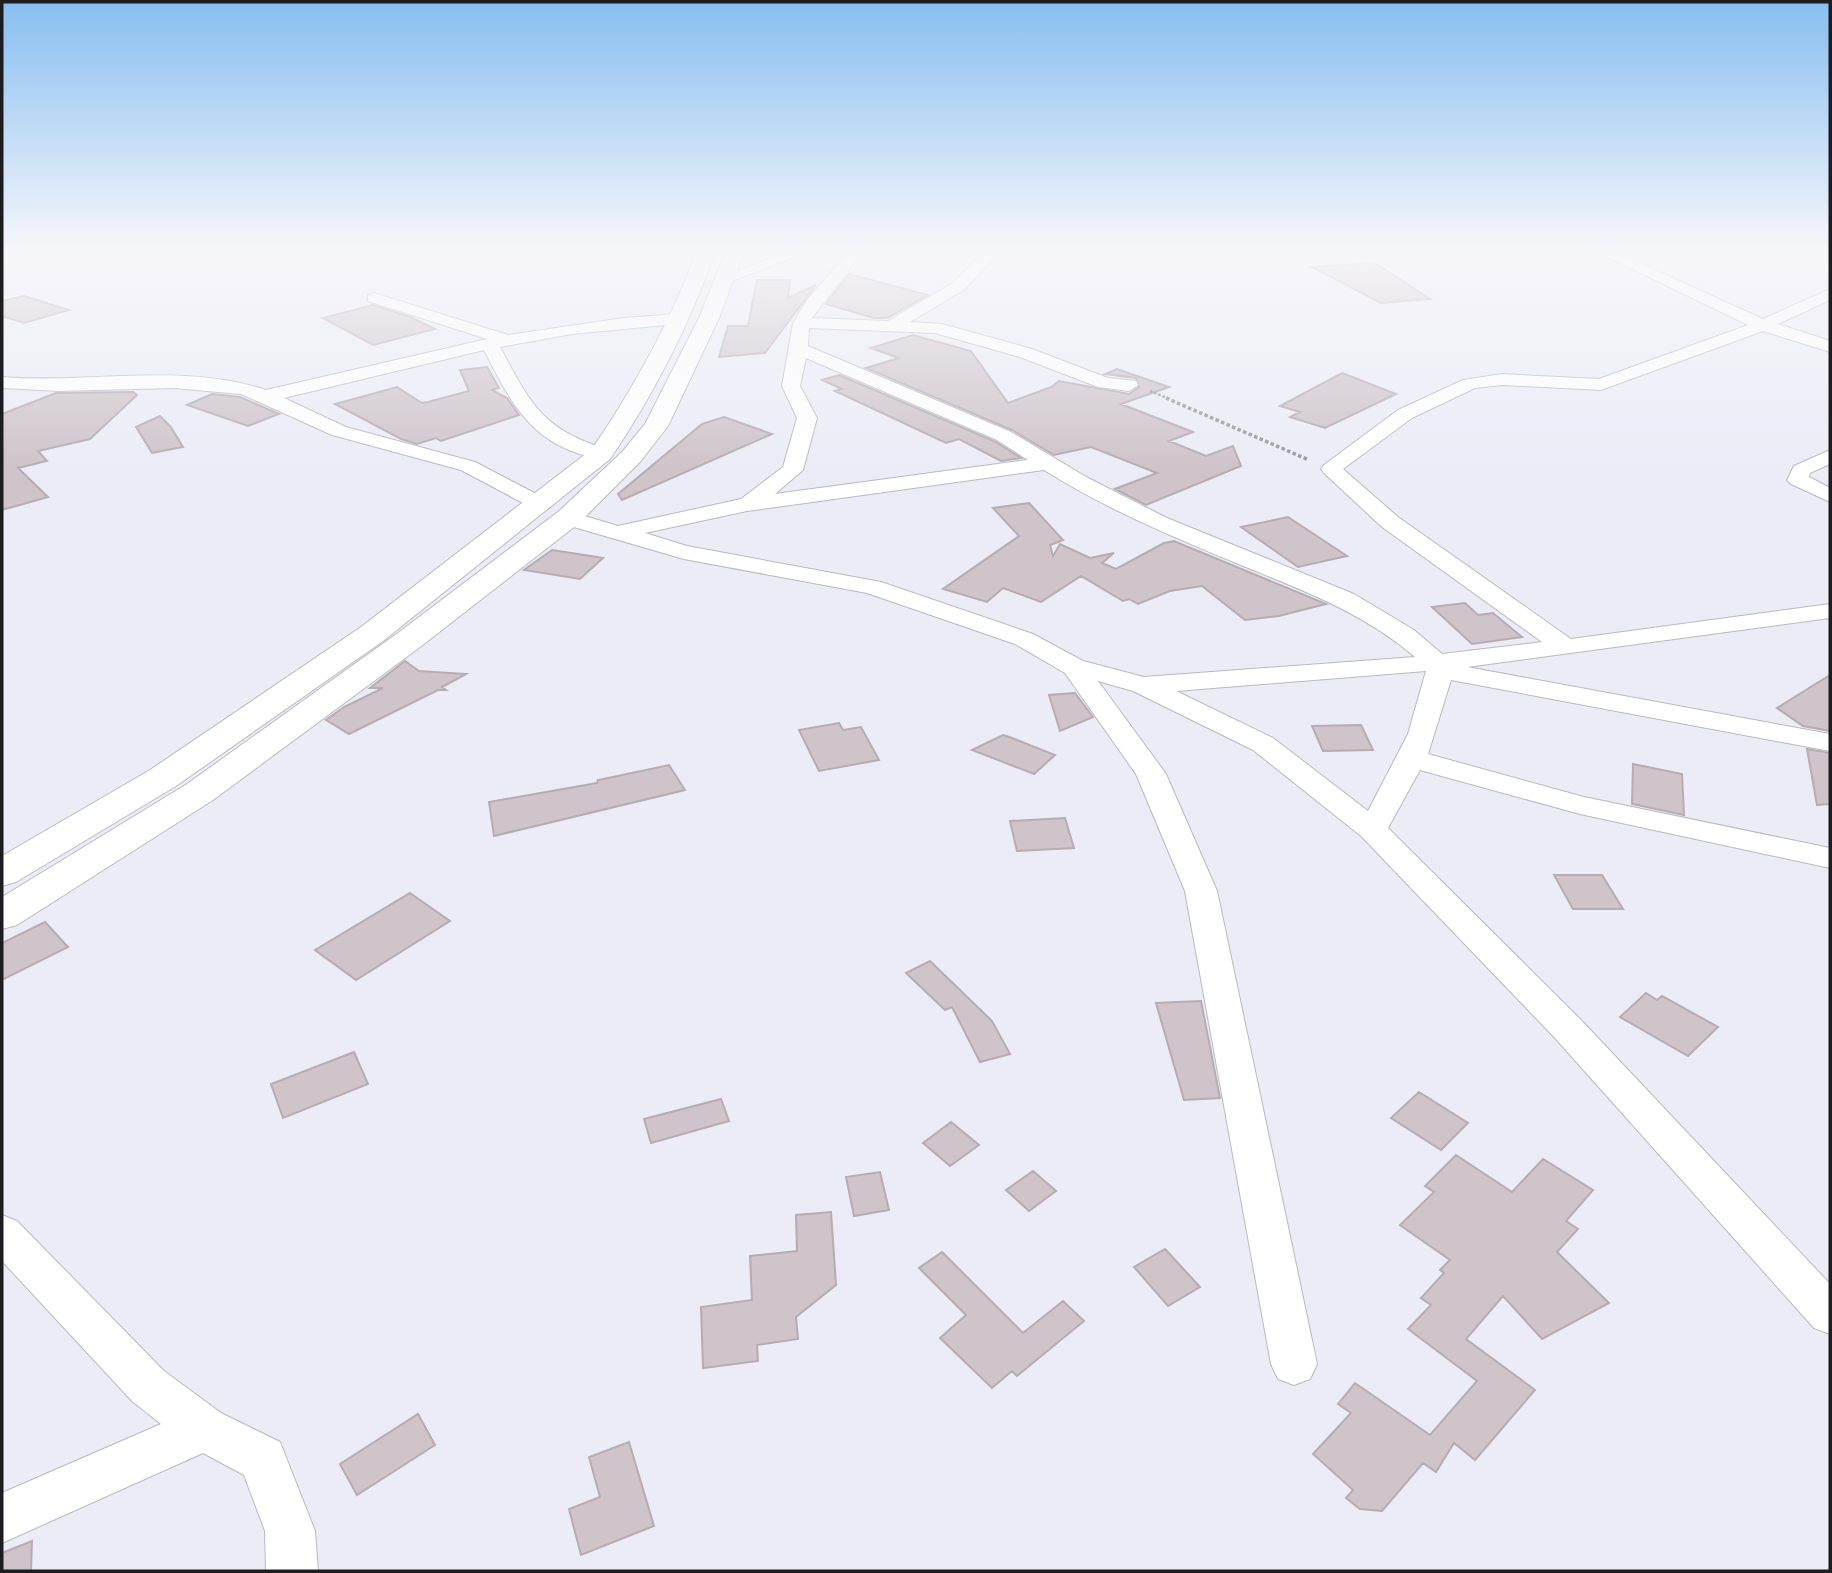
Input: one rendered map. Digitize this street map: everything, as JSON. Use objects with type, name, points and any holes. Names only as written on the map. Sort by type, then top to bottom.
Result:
[{"type":"street","points":[[443,322],[498,342],[528,414],[541,427],[567,444],[601,454]]},
{"type":"street","points":[[268,395],[345,381],[498,342],[615,322]]},
{"type":"street","points":[[2,873],[163,778],[372,634],[601,454],[623,422],[674,322]]},
{"type":"street","points":[[2,915],[200,792],[409,640],[568,518],[631,457],[656,426],[707,322]]},
{"type":"street","points":[[890,327],[898,322]]},
{"type":"street","points":[[1757,322],[1830,347]]},
{"type":"street","points":[[1566,647],[1390,522],[1331,469],[1364,440],[1457,388],[1486,380],[1574,386],[1601,384],[1769,322]]},
{"type":"street","points":[[747,504],[793,470],[807,418],[791,386],[800,349],[801,323],[936,328],[1026,354],[1105,383],[1129,385]]},
{"type":"street","points":[[800,349],[1004,436],[1080,484],[1159,523],[1376,615],[1430,666],[1830,743]]},
{"type":"street","points":[[2,383],[51,386],[100,383],[231,386],[268,395],[337,430],[469,467],[538,504]]},
{"type":"street","points":[[14,401],[51,386]]},
{"type":"street","points":[[1830,456],[1801,470],[1798,480],[1830,496]]},
{"type":"street","points":[[616,533],[747,504],[1048,463]]},
{"type":"street","points":[[568,518],[684,552],[873,587],[1024,639],[1074,667],[1143,685],[1264,744],[1372,829],[1569,1029],[1830,1314]]},
{"type":"street","points":[[1143,685],[1430,666],[1830,611]]},
{"type":"street","points":[[1372,829],[1413,759],[1433,706],[1430,666]]},
{"type":"street","points":[[1074,667],[1151,774],[1201,891],[1294,1364]]},
{"type":"street","points":[[1413,759],[1580,805],[1829,858]]},
{"type":"street","points":[[2,1233],[148,1386],[204,1429],[263,1459],[290,1531],[292,1571]]},
{"type":"street","points":[[2,1518],[204,1429]]},
{"type":"path","points":[[1129,385],[1331,469]]},
{"type":"building","points":[[331,322],[421,322],[435,329],[373,345]]},
{"type":"building","points":[[749,322],[788,322],[765,353],[719,357],[728,326],[748,326]]},
{"type":"building","points":[[913,335],[971,351],[1008,403],[1051,387],[1059,381],[1129,394],[1139,387],[1136,378],[1105,374],[1117,369],[1169,387],[1121,404],[1193,432],[1169,441],[1206,456],[1233,446],[1241,466],[1146,505],[1115,489],[1157,473],[1091,447],[1054,455],[1012,430],[866,368],[899,358],[871,348]]},
{"type":"building","points":[[487,367],[499,388],[492,390],[507,398],[519,415],[441,441],[436,438],[417,444],[401,439],[335,404],[397,387],[422,403],[428,402],[469,391],[460,370]]},
{"type":"building","points":[[1342,373],[1396,394],[1325,428],[1290,417],[1300,412],[1280,406]]},
{"type":"building","points":[[839,375],[996,442],[1021,458],[1001,461],[959,439],[946,443],[835,391],[842,389],[822,380]]},
{"type":"building","points":[[133,392],[137,395],[90,439],[38,451],[47,461],[18,468],[48,497],[2,510],[2,414],[56,393]]},
{"type":"building","points":[[212,394],[240,397],[279,414],[248,426],[187,405]]},
{"type":"building","points":[[160,416],[171,427],[183,447],[152,453],[136,427]]},
{"type":"building","points":[[724,417],[772,434],[622,500],[618,494],[702,424]]},
{"type":"building","points":[[1029,503],[1063,540],[1050,545],[1053,556],[1060,544],[1090,558],[1114,553],[1102,563],[1116,569],[1164,543],[1174,541],[1326,604],[1279,616],[1245,620],[1202,586],[1170,591],[1138,604],[1129,599],[1123,601],[1081,576],[1041,602],[1003,588],[987,602],[943,589],[1019,536],[993,508]]},
{"type":"building","points":[[1288,517],[1347,556],[1298,567],[1241,527]]},
{"type":"building","points":[[552,550],[603,558],[580,579],[524,570]]},
{"type":"building","points":[[1465,603],[1478,615],[1493,613],[1522,637],[1472,644],[1432,607]]},
{"type":"building","points":[[405,661],[419,671],[466,674],[442,687],[446,690],[438,690],[349,734],[326,720],[344,707],[383,688],[370,688]]},
{"type":"building","points":[[1830,675],[1830,731],[1803,726],[1777,708]]},
{"type":"building","points":[[1075,693],[1093,717],[1060,731],[1049,695]]},
{"type":"building","points":[[839,723],[843,730],[861,727],[879,760],[819,771],[799,730]]},
{"type":"building","points":[[1361,725],[1373,750],[1323,751],[1312,726]]},
{"type":"building","points":[[1003,735],[1055,755],[1034,774],[972,750]]},
{"type":"building","points":[[1807,749],[1830,753],[1830,804],[1817,805]]},
{"type":"building","points":[[1633,764],[1682,774],[1684,815],[1632,804]]},
{"type":"building","points":[[669,765],[685,790],[494,836],[489,802],[597,783],[598,780]]},
{"type":"building","points":[[1065,818],[1074,848],[1017,851],[1010,821]]},
{"type":"building","points":[[1554,875],[1602,875],[1623,909],[1573,909]]},
{"type":"building","points":[[410,893],[450,921],[356,980],[315,950]]},
{"type":"building","points":[[45,922],[68,947],[2,980],[2,943]]},
{"type":"building","points":[[930,961],[992,1021],[1010,1054],[980,1062],[952,1007],[945,1010],[906,973]]},
{"type":"building","points":[[1646,993],[1657,1000],[1662,996],[1718,1027],[1688,1056],[1620,1017]]},
{"type":"building","points":[[1201,1001],[1220,1098],[1184,1100],[1156,1003]]},
{"type":"building","points":[[354,1052],[368,1084],[283,1118],[271,1084]]},
{"type":"building","points":[[1419,1092],[1468,1123],[1441,1150],[1391,1118]]},
{"type":"building","points":[[721,1099],[729,1121],[651,1143],[644,1119]]},
{"type":"building","points":[[951,1122],[979,1145],[950,1166],[923,1143]]},
{"type":"building","points":[[1456,1155],[1512,1192],[1543,1159],[1593,1190],[1566,1221],[1578,1229],[1557,1252],[1609,1303],[1542,1339],[1503,1296],[1466,1339],[1535,1390],[1475,1460],[1454,1443],[1436,1472],[1423,1463],[1382,1511],[1360,1509],[1346,1498],[1353,1490],[1313,1454],[1351,1413],[1338,1404],[1355,1383],[1430,1435],[1477,1381],[1408,1329],[1431,1305],[1421,1298],[1444,1273],[1440,1270],[1450,1260],[1400,1225],[1434,1192],[1425,1186]]},
{"type":"building","points":[[1033,1171],[1056,1191],[1029,1211],[1006,1190]]},
{"type":"building","points":[[880,1172],[889,1210],[854,1216],[846,1177]]},
{"type":"building","points":[[831,1212],[836,1285],[796,1317],[798,1339],[757,1345],[758,1361],[703,1368],[701,1307],[752,1300],[750,1256],[797,1251],[796,1215]]},
{"type":"building","points":[[1165,1249],[1200,1287],[1168,1306],[1134,1267]]},
{"type":"building","points":[[942,1252],[1023,1333],[1063,1301],[1084,1321],[1017,1376],[1012,1371],[992,1388],[940,1338],[966,1315],[919,1268]]},
{"type":"building","points":[[418,1414],[435,1445],[357,1495],[340,1464]]},
{"type":"building","points":[[629,1442],[654,1526],[581,1555],[569,1509],[600,1497],[589,1457]]},
{"type":"building","points":[[32,1541],[31,1571],[2,1571],[2,1553]]}]
